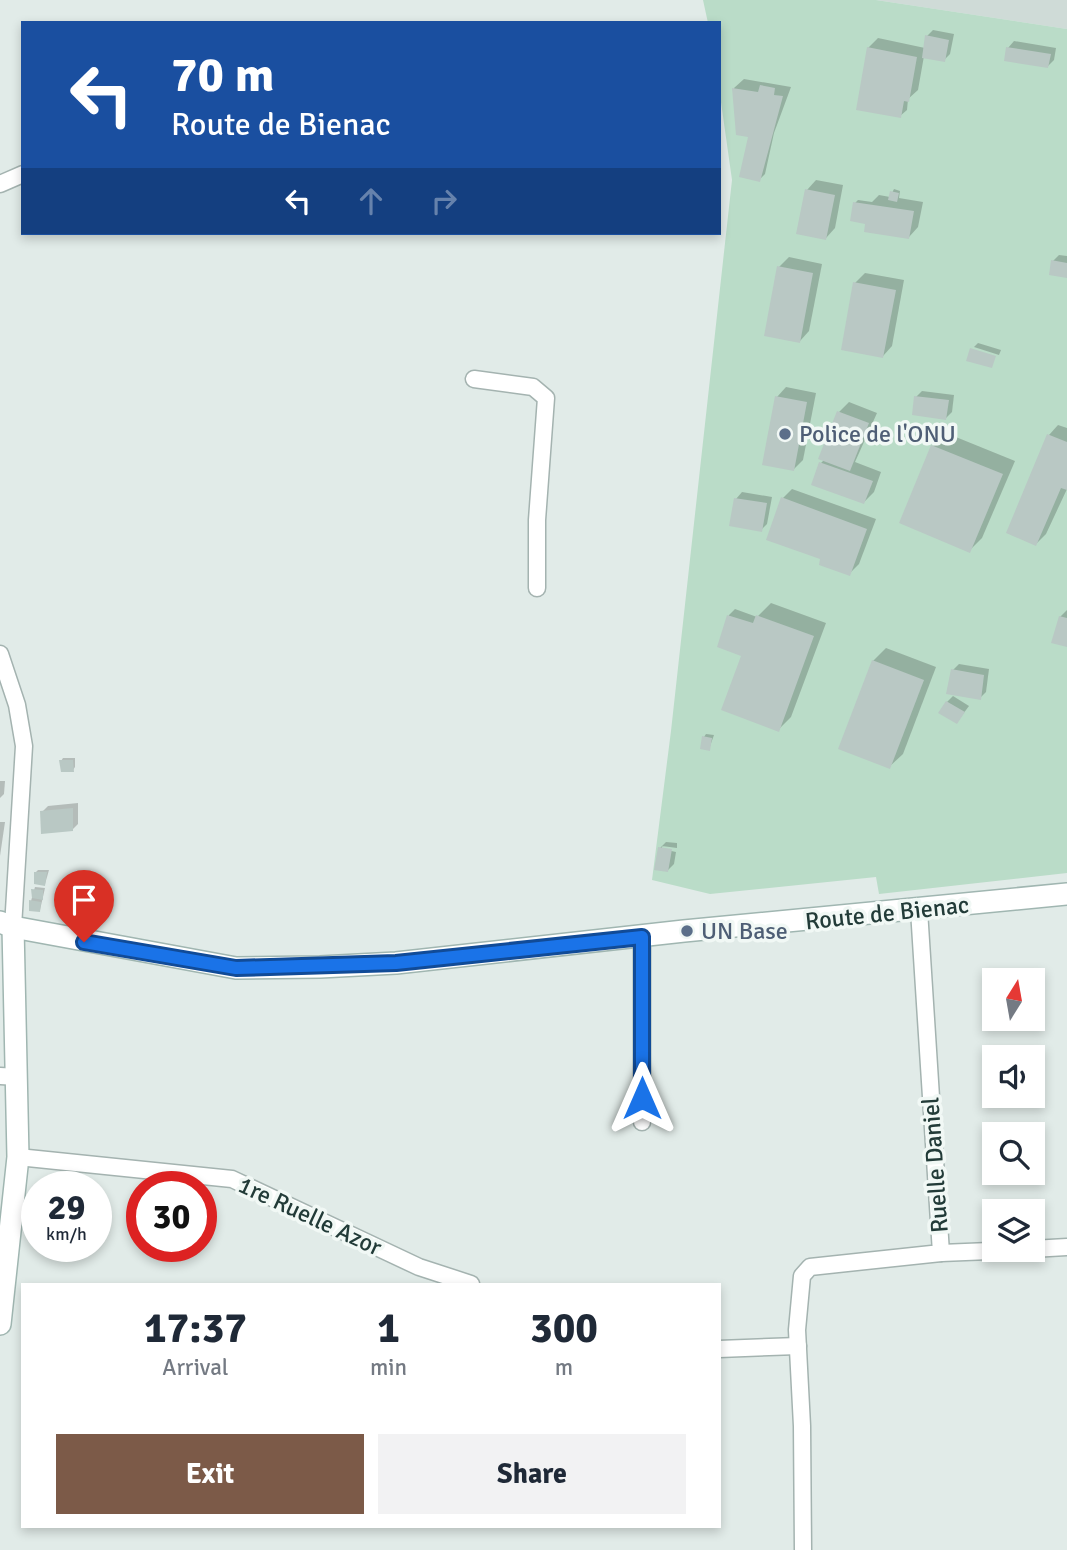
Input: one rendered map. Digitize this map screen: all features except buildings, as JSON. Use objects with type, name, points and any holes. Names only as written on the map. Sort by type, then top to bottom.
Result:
[{"type":"main road","name":"Route de Bienac","points":[[7,925],[236,968],[396,963],[1067,894]]},
{"type":"main road","points":[[0,1324],[18,1157],[9,1076],[7,925]]},
{"type":"street","points":[[0,184],[21,175]]},
{"type":"street","points":[[474,379],[533,387],[546,398],[537,520],[537,588]]},
{"type":"street","points":[[0,654],[7,693],[24,746],[7,925]]},
{"type":"street","name":"Ruelle Daniel","points":[[803,1550],[798,1346],[802,1276],[810,1267],[941,1253],[919,910]]},
{"type":"street","points":[[642,937],[642,1122]]},
{"type":"street","name":"1re Ruelle Azor","points":[[18,1157],[232,1179],[419,1267],[468,1283]]},
{"type":"street","points":[[1045,1248],[1067,1247]]},
{"type":"street","points":[[941,1253],[982,1251]]},
{"type":"street","points":[[721,1349],[798,1346]]},
{"type":"shaded area","points":[[876,0],[1067,0],[1067,29]]},
{"type":"green space","points":[[703,0],[876,0],[1067,29],[1067,873],[879,894],[876,877],[710,894],[652,880],[732,180],[721,102],[721,21],[708,21]]},
{"type":"place","name":"Police de l'ONU","points":[[785,434]]},
{"type":"place","name":"UN Base","points":[[687,931]]},
{"type":"route","points":[[84,942],[236,968],[396,963],[642,937],[642,1098]]}]
